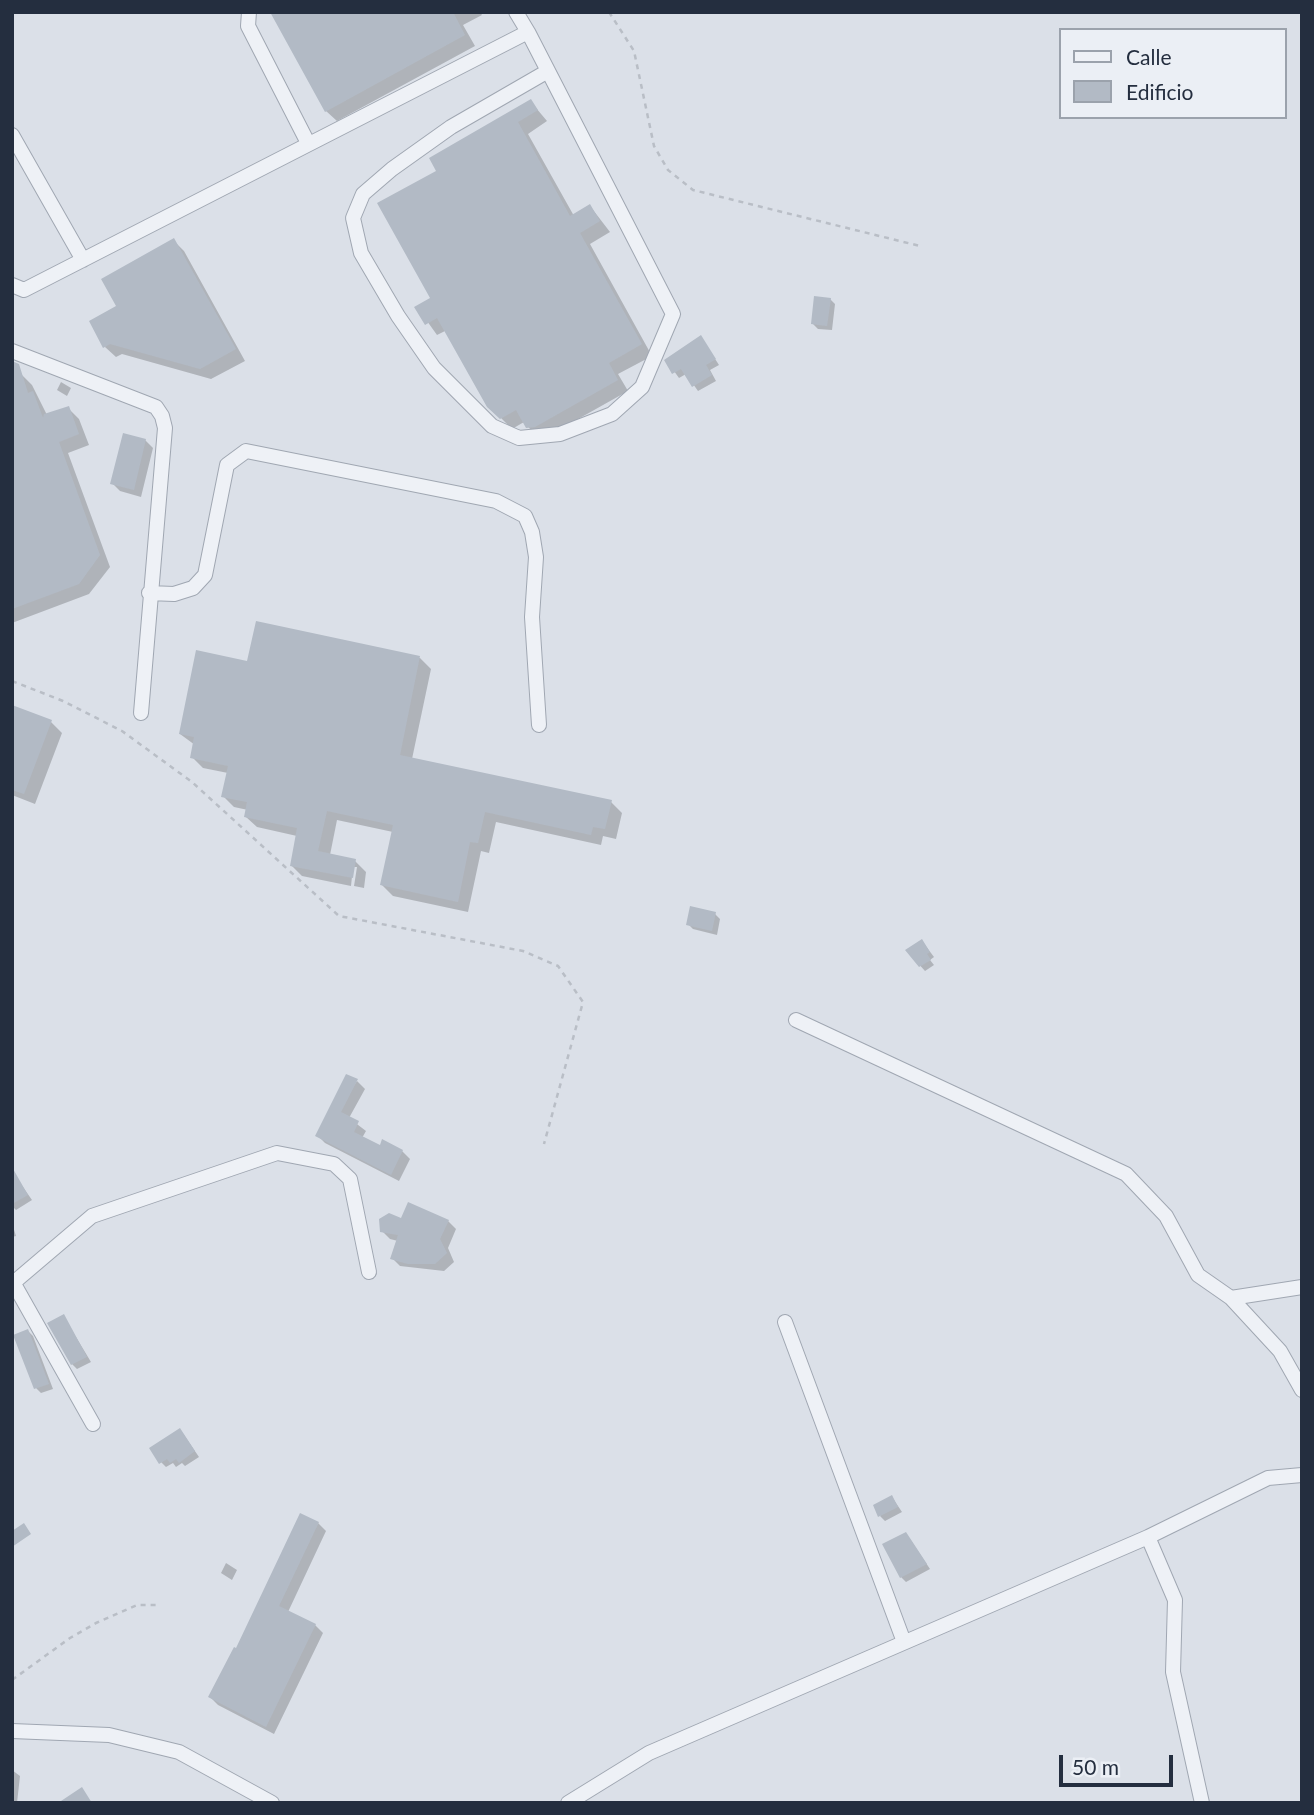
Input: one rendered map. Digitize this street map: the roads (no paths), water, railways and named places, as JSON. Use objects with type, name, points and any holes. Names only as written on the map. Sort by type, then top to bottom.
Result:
[{"type":"street","points":[[249,12],[248,26],[308,143]]},
{"type":"street","points":[[516,12],[528,32],[673,314],[642,387],[612,414],[560,434],[519,438],[492,426],[434,369],[398,316],[361,253],[353,218],[363,194],[392,169],[451,127],[548,71]]},
{"type":"street","points":[[12,285],[24,290],[528,32]]},
{"type":"street","points":[[12,135],[83,260]]},
{"type":"street","points":[[12,351],[156,407],[162,416],[165,428],[141,713]]},
{"type":"street","points":[[149,593],[174,594],[193,588],[205,575],[227,465],[247,451],[496,501],[525,516],[532,532],[536,557],[533,617],[539,725]]},
{"type":"street","points":[[796,1020],[1126,1174],[1166,1216],[1198,1275],[1231,1298],[1280,1350],[1302,1391]]},
{"type":"street","points":[[93,1424],[13,1284],[92,1216],[276,1153],[334,1164],[350,1179],[369,1272]]},
{"type":"street","points":[[1231,1298],[1302,1287]]},
{"type":"street","points":[[785,1322],[904,1642]]},
{"type":"street","points":[[568,1803],[649,1753],[1148,1537],[1268,1478],[1302,1475]]},
{"type":"street","points":[[1148,1537],[1175,1600],[1173,1672],[1202,1803]]},
{"type":"street","points":[[12,1731],[121,1737],[179,1752],[251,1796],[272,1803]]}]
